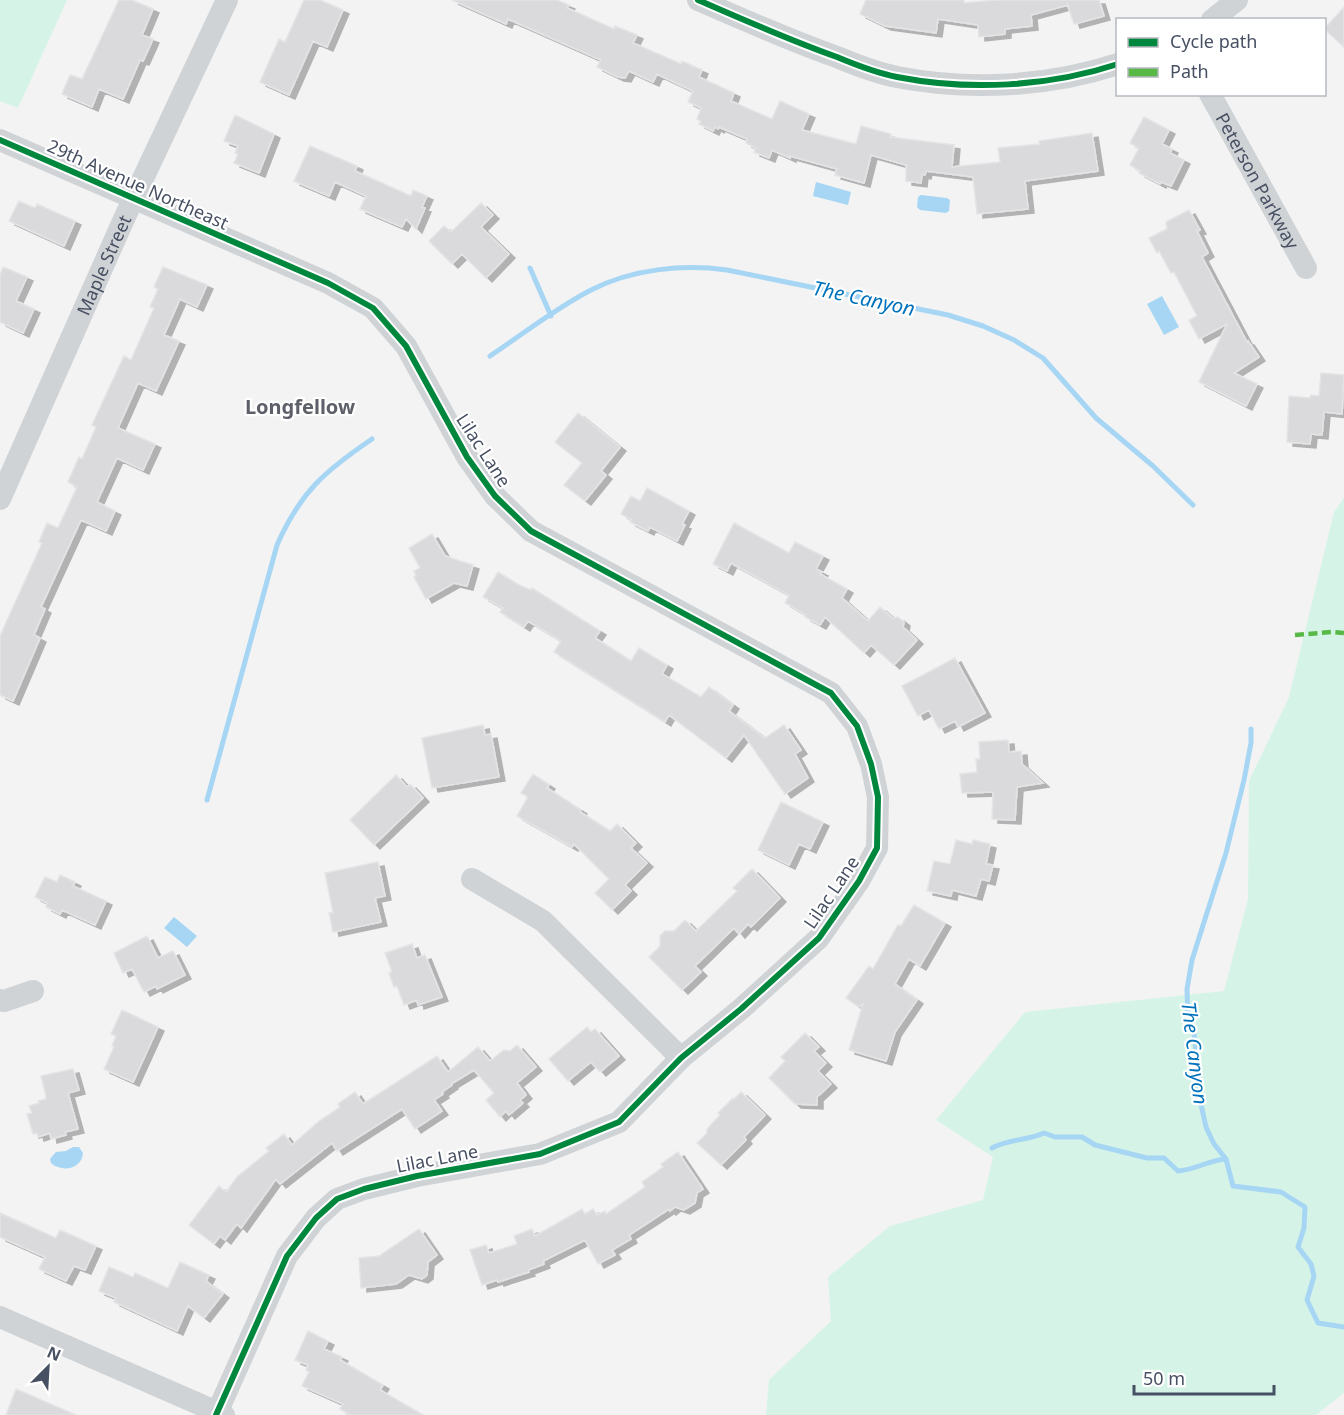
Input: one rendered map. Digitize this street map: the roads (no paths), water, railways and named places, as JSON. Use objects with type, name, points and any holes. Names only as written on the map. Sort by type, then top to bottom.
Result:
[{"type":"street","name":"Maple Street","points":[[0,500],[134,198],[227,0]]},
{"type":"street","points":[[698,0],[797,43],[895,77],[946,85],[1036,82],[1074,76],[1116,65]]},
{"type":"street","points":[[1215,18],[1238,0]]},
{"type":"street","name":"Peterson Parkway","points":[[1210,96],[1306,268]]},
{"type":"street","name":"29th Avenue Northeast","points":[[0,140],[263,255]]},
{"type":"street","name":"Lilac Lane","points":[[219,1414],[287,1256],[316,1218],[338,1199],[364,1189],[417,1176],[540,1154],[619,1122],[681,1058],[741,1009],[819,938],[859,881],[877,848],[878,797],[871,764],[857,726],[831,693],[531,531],[495,496],[474,467],[406,346],[373,309],[328,283],[263,255]]},
{"type":"street","points":[[472,879],[543,921],[681,1058]]},
{"type":"street","points":[[0,1000],[4,1001],[33,991]]},
{"type":"street","points":[[0,1317],[219,1414]]},
{"type":"water","points":[[816,182],[851,192],[848,205],[813,196]]},
{"type":"water","points":[[921,195],[947,198],[950,200],[949,211],[946,213],[920,210],[917,207],[918,197]]},
{"type":"water","points":[[1162,296],[1179,327],[1164,335],[1147,304]]},
{"type":"water","points":[[174,917],[197,936],[187,947],[164,928]]},
{"type":"water","points":[[79,1147],[83,1153],[79,1163],[75,1166],[60,1168],[51,1163],[50,1159],[56,1152],[66,1151]]},
{"type":"waterway","points":[[530,268],[551,316]]},
{"type":"waterway","name":"The Canyon","points":[[490,356],[552,313],[591,290],[623,277],[675,268],[727,270],[948,315],[983,326],[1014,340],[1043,358],[1096,418],[1153,466],[1193,505]]},
{"type":"waterway","points":[[207,800],[277,545],[305,496],[328,472],[372,439]]},
{"type":"waterway","name":"The Canyon","points":[[1251,729],[1251,743],[1244,780],[1226,853],[1192,960],[1187,989],[1188,1020],[1194,1034],[1196,1052],[1195,1077],[1206,1127],[1214,1144],[1226,1159],[1233,1186],[1281,1192],[1305,1207],[1304,1228],[1298,1247],[1311,1264],[1314,1276],[1307,1300],[1318,1323],[1344,1327]]},
{"type":"waterway","points":[[992,1148],[1044,1133],[1055,1137],[1082,1137],[1095,1145],[1147,1158],[1164,1158],[1178,1171],[1226,1159]]},
{"type":"district","name":"Longfellow","points":[[300,406]]}]
